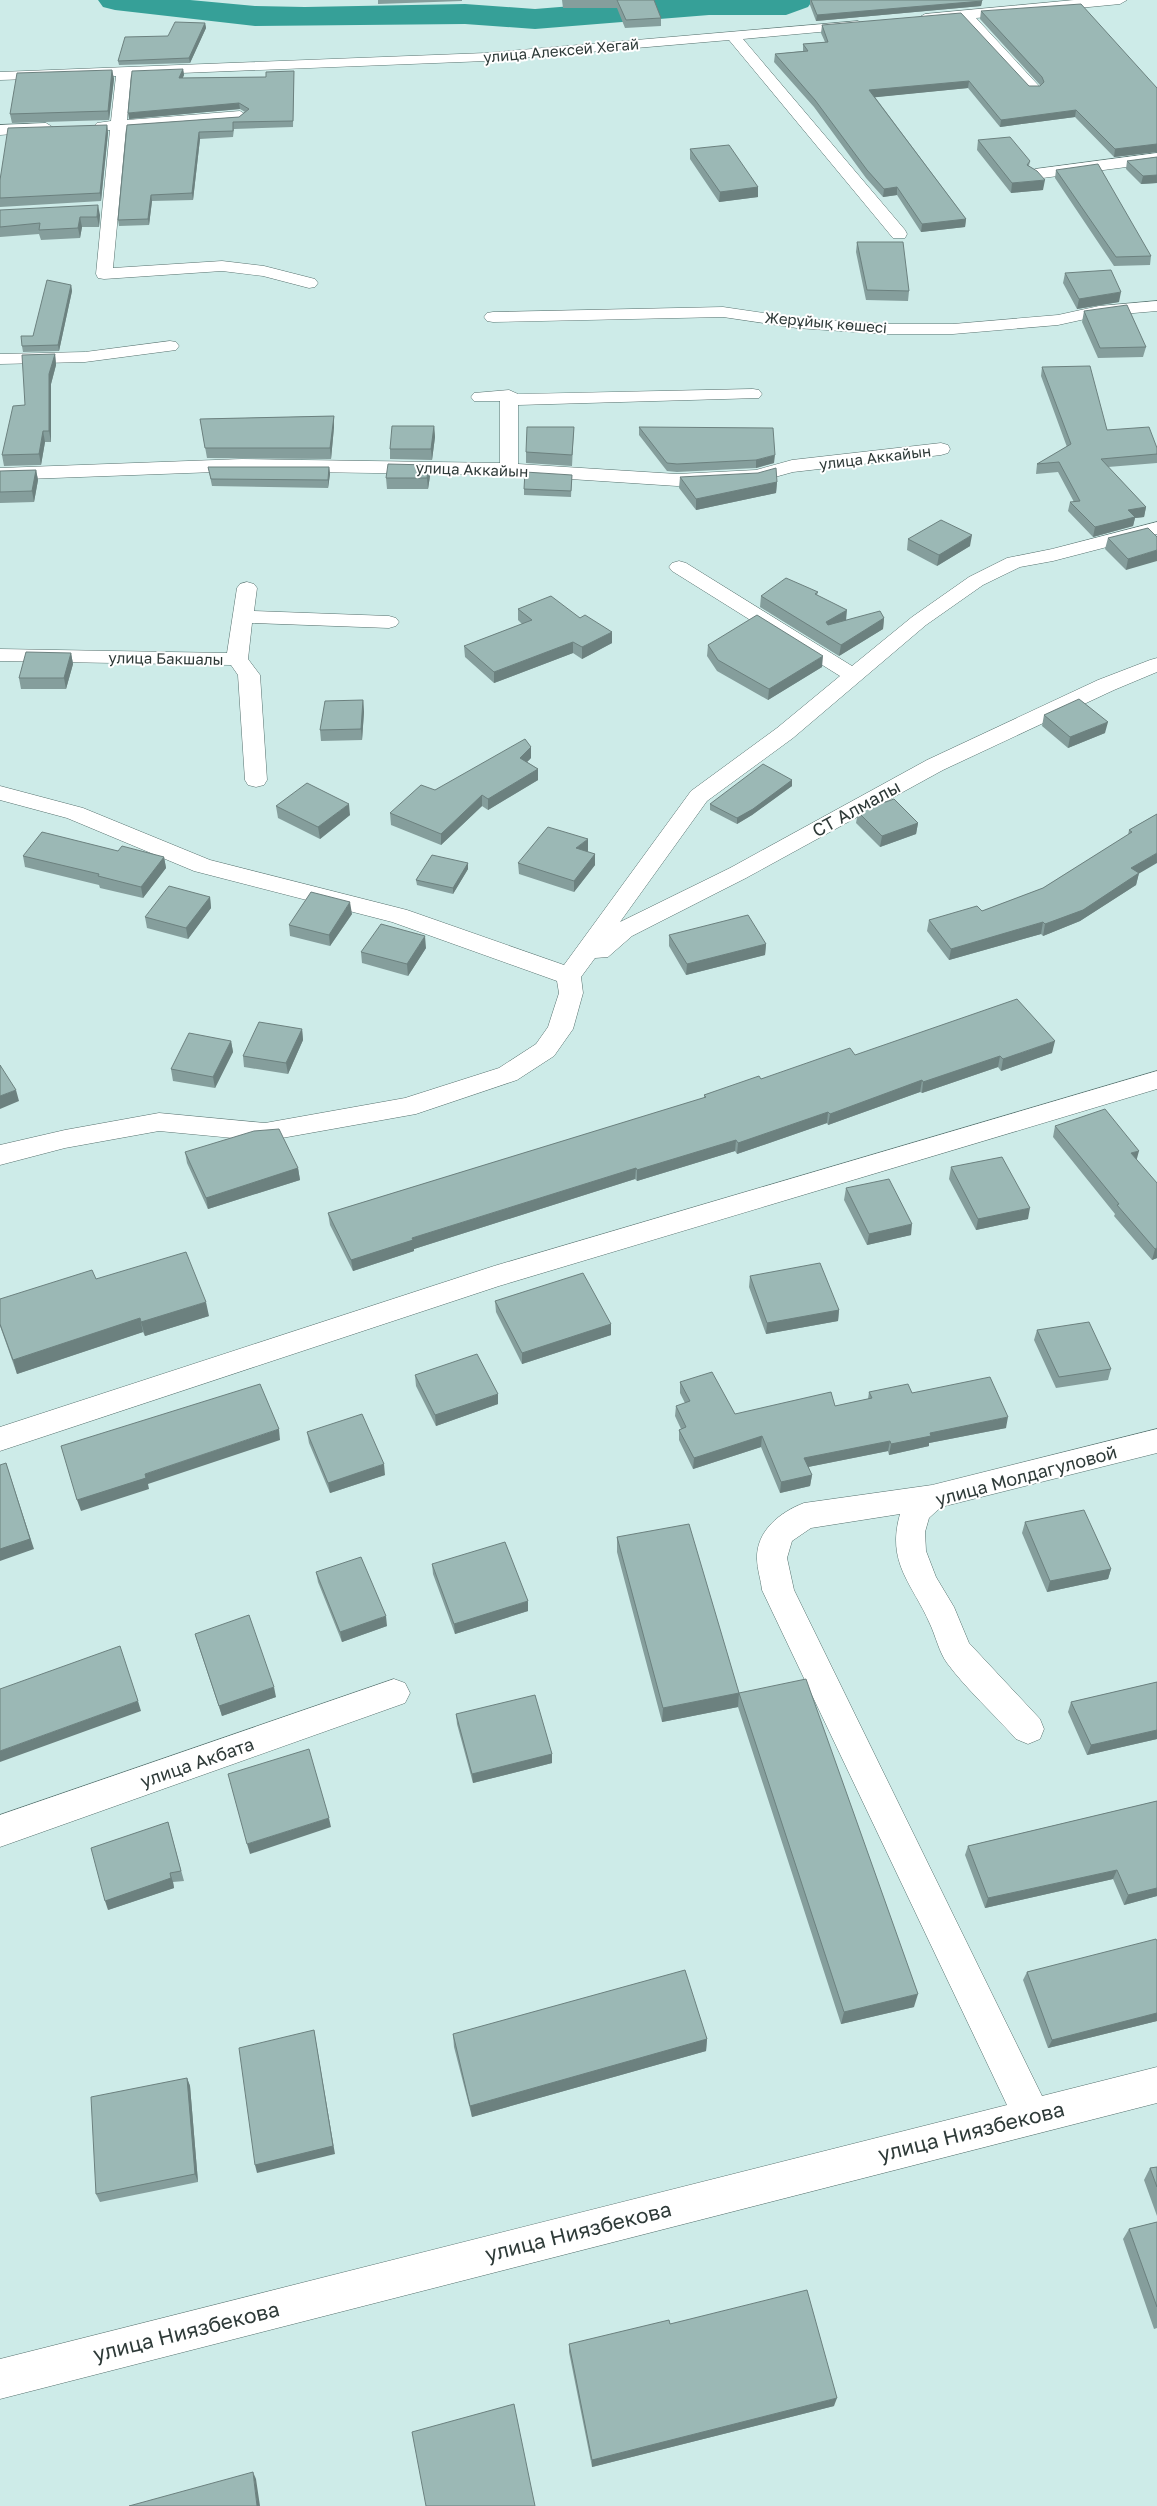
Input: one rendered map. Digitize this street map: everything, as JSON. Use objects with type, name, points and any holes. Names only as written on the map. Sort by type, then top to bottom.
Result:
[{"type":"street","points":[[908,20],[1120,0]]},
{"type":"street","points":[[966,14],[1034,89]]},
{"type":"street","name":"улица Алексей Хегай","points":[[0,76],[486,57],[870,24]]},
{"type":"street","points":[[733,36],[899,234]]},
{"type":"street","points":[[124,70],[104,274],[222,266],[264,271],[309,283]]},
{"type":"street","points":[[89,127],[240,116]]},
{"type":"street","points":[[0,130],[59,128]]},
{"type":"street","points":[[1035,174],[1157,158]]},
{"type":"street","points":[[90,209],[109,208]]},
{"type":"street","name":"Жерұйық көшесі","points":[[494,317],[723,312],[797,323],[886,328],[953,329],[1058,320],[1099,311],[1157,306]]},
{"type":"street","points":[[5,361],[103,357],[170,346]]},
{"type":"street","points":[[509,400],[753,394]]},
{"type":"street","points":[[480,397],[509,395],[509,469]]},
{"type":"street","name":"улица Аккайын","points":[[0,474],[242,465],[509,469],[677,480],[756,476],[792,466],[941,449]]},
{"type":"street","points":[[0,1155],[64,1139],[159,1122],[265,1132],[407,1107],[508,1074],[545,1050],[560,1029],[571,993],[569,976],[699,796],[785,733],[919,621],[976,582],[1014,562],[1053,555],[1157,528]]},
{"type":"street","points":[[679,567],[854,676]]},
{"type":"street","points":[[237,659],[247,588]]},
{"type":"street","points":[[244,617],[389,622]]},
{"type":"street","name":"улица Бакшалы","points":[[0,655],[237,659],[248,675],[256,780]]},
{"type":"street","name":"СТ Алмалы","points":[[569,976],[624,930],[738,873],[935,765],[1106,685],[1157,664]]},
{"type":"street","points":[[0,793],[76,813],[202,866],[399,916],[569,976]]},
{"type":"street","points":[[0,1439],[494,1277],[1157,1080]]},
{"type":"street","name":"улица Молдагуловой","points":[[1028,1729],[957,1652],[943,1617],[922,1582],[911,1551],[910,1532],[916,1511],[932,1497],[1157,1441]]},
{"type":"street","points":[[932,1497],[804,1516],[778,1534],[772,1558],[778,1590],[1032,2116]]},
{"type":"street","name":"улица Акбата","points":[[0,1831],[394,1693]]},
{"type":"street","name":"улица Ниязбекова","points":[[0,2378],[1157,2085]]},
{"type":"building","points":[[617,0],[654,0],[661,18],[626,20]]},
{"type":"building","points":[[811,0],[982,0],[982,1],[817,15]]},
{"type":"building","points":[[1081,4],[1157,88],[1157,144],[1115,149],[1076,110],[1001,120],[969,81],[869,90],[966,219],[922,224],[897,187],[884,189],[867,170],[815,100],[775,54],[808,51],[803,44],[828,42],[822,25],[961,13],[1029,86],[1040,86],[1044,82],[1042,77],[981,11]]},
{"type":"building","points":[[175,22],[205,23],[189,58],[118,61],[125,37],[168,36]]},
{"type":"building","points":[[183,69],[179,78],[266,77],[266,72],[294,71],[293,121],[233,122],[233,131],[199,132],[192,193],[151,195],[148,219],[118,220],[127,125],[239,117],[249,109],[239,103],[128,113],[132,71]]},
{"type":"building","points":[[112,70],[108,111],[10,114],[17,73]]},
{"type":"building","points":[[107,125],[100,193],[0,198],[0,180],[8,128]]},
{"type":"building","points":[[1010,137],[1030,161],[1027,165],[1037,171],[1045,180],[1012,183],[978,140]]},
{"type":"building","points":[[729,145],[758,187],[720,192],[690,149]]},
{"type":"building","points":[[1157,157],[1157,175],[1143,176],[1127,161]]},
{"type":"building","points":[[1098,164],[1151,256],[1116,257],[1056,170]]},
{"type":"building","points":[[98,205],[97,217],[80,217],[78,228],[39,230],[40,223],[0,227],[0,210]]},
{"type":"building","points":[[857,242],[903,242],[909,291],[867,290]]},
{"type":"building","points":[[1111,270],[1121,292],[1079,299],[1065,273]]},
{"type":"building","points":[[47,280],[71,285],[58,345],[22,346],[21,336],[33,336]]},
{"type":"building","points":[[1127,305],[1146,347],[1100,348],[1084,311]]},
{"type":"building","points":[[55,354],[49,374],[49,431],[43,431],[39,454],[2,455],[13,406],[25,405],[22,355]]},
{"type":"building","points":[[1090,366],[1107,430],[1149,427],[1157,448],[1157,454],[1101,459],[1146,507],[1128,510],[1135,517],[1095,527],[1070,502],[1080,501],[1059,462],[1037,464],[1071,444],[1042,367]]},
{"type":"building","points":[[334,416],[330,448],[205,448],[200,419]]},
{"type":"building","points":[[392,426],[434,426],[431,449],[390,449]]},
{"type":"building","points":[[527,427],[574,427],[572,455],[526,452]]},
{"type":"building","points":[[639,427],[773,428],[775,455],[756,460],[667,463]]},
{"type":"building","points":[[388,464],[429,465],[427,478],[386,478]]},
{"type":"building","points":[[208,467],[329,467],[328,480],[211,479]]},
{"type":"building","points":[[776,468],[777,482],[696,499],[680,477],[758,473]]},
{"type":"building","points":[[36,470],[32,491],[0,492],[0,471]]},
{"type":"building","points":[[525,472],[572,475],[571,491],[524,489]]},
{"type":"building","points":[[941,520],[972,535],[939,555],[908,539]]},
{"type":"building","points":[[1148,528],[1157,537],[1157,550],[1128,559],[1108,538]]},
{"type":"building","points":[[786,578],[818,592],[815,594],[847,610],[826,622],[828,625],[880,611],[884,618],[841,645],[761,596]]},
{"type":"building","points":[[551,596],[580,618],[585,615],[612,632],[582,647],[573,642],[494,672],[464,646],[532,620],[518,609]]},
{"type":"building","points":[[757,615],[823,656],[769,689],[718,660],[708,645]]},
{"type":"building","points":[[26,652],[71,653],[64,678],[19,678]]},
{"type":"building","points":[[1079,699],[1108,722],[1070,737],[1044,715]]},
{"type":"building","points":[[363,700],[361,729],[320,730],[325,701]]},
{"type":"building","points":[[525,739],[531,747],[520,758],[538,769],[488,799],[482,795],[441,834],[390,813],[421,785],[435,790]]},
{"type":"building","points":[[763,764],[792,780],[753,809],[737,818],[710,804]]},
{"type":"building","points":[[307,783],[349,804],[318,827],[276,806]]},
{"type":"building","points":[[894,799],[918,823],[882,836],[858,812]]},
{"type":"building","points":[[1157,814],[1157,853],[1131,868],[1139,873],[1083,910],[1045,924],[1043,922],[951,949],[929,920],[977,906],[982,911],[1043,888],[1132,832],[1129,830]]},
{"type":"building","points":[[548,827],[588,839],[576,848],[595,854],[574,881],[518,863]]},
{"type":"building","points":[[42,832],[118,851],[122,846],[164,857],[141,887],[98,876],[99,874],[23,856]]},
{"type":"building","points":[[432,855],[468,863],[453,888],[416,880]]},
{"type":"building","points":[[169,886],[210,897],[186,928],[145,917]]},
{"type":"building","points":[[311,892],[350,902],[329,935],[289,925]]},
{"type":"building","points":[[748,915],[766,944],[687,964],[669,935]]},
{"type":"building","points":[[381,924],[425,936],[407,964],[361,952]]},
{"type":"building","points":[[1017,999],[1055,1041],[1003,1059],[1000,1056],[923,1082],[922,1080],[830,1114],[828,1112],[738,1143],[736,1140],[637,1170],[636,1168],[412,1238],[413,1240],[351,1260],[328,1213],[706,1097],[704,1095],[759,1076],[761,1079],[850,1048],[855,1055]]},
{"type":"building","points":[[259,1022],[302,1029],[286,1063],[243,1056]]},
{"type":"building","points":[[189,1033],[231,1041],[213,1077],[171,1069]]},
{"type":"building","points":[[0,1065],[16,1090],[0,1096]]},
{"type":"building","points":[[1105,1109],[1139,1151],[1131,1153],[1157,1183],[1157,1248],[1155,1249],[1117,1205],[1119,1204],[1055,1126]]},
{"type":"building","points":[[279,1129],[298,1168],[206,1198],[185,1152],[254,1131]]},
{"type":"building","points":[[1002,1157],[1030,1208],[978,1219],[951,1167]]},
{"type":"building","points":[[889,1179],[912,1224],[869,1234],[846,1188]]},
{"type":"building","points":[[186,1252],[206,1302],[141,1322],[140,1318],[13,1360],[0,1324],[0,1299],[92,1270],[96,1279]]},
{"type":"building","points":[[820,1263],[839,1310],[767,1323],[750,1276]]},
{"type":"building","points":[[583,1273],[611,1324],[522,1353],[495,1301]]},
{"type":"building","points":[[1089,1322],[1111,1369],[1059,1377],[1037,1330]]},
{"type":"building","points":[[477,1354],[498,1394],[435,1415],[415,1375]]},
{"type":"building","points":[[712,1372],[735,1414],[831,1392],[835,1406],[872,1398],[869,1392],[908,1384],[912,1393],[990,1377],[1008,1417],[930,1433],[931,1436],[891,1444],[890,1441],[804,1458],[812,1475],[781,1482],[762,1436],[694,1458],[679,1430],[686,1427],[676,1406],[690,1401],[680,1382]]},
{"type":"building","points":[[260,1384],[279,1429],[145,1474],[146,1478],[77,1500],[61,1446]]},
{"type":"building","points":[[362,1414],[384,1464],[328,1483],[307,1432]]},
{"type":"building","points":[[6,1463],[30,1539],[0,1549],[0,1465]]},
{"type":"building","points":[[1084,1510],[1111,1569],[1050,1581],[1025,1522]]},
{"type":"building","points":[[689,1524],[739,1693],[663,1708],[617,1537]]},
{"type":"building","points":[[505,1542],[528,1601],[454,1624],[432,1564]]},
{"type":"building","points":[[361,1557],[386,1616],[340,1632],[316,1572]]},
{"type":"building","points":[[249,1615],[274,1687],[219,1706],[195,1634]]},
{"type":"building","points":[[120,1646],[138,1701],[0,1751],[0,1689]]},
{"type":"building","points":[[806,1679],[918,1994],[844,2012],[739,1693]]},
{"type":"building","points":[[1157,1682],[1157,1730],[1091,1745],[1071,1702]]},
{"type":"building","points":[[535,1695],[552,1754],[472,1774],[456,1714]]},
{"type":"building","points":[[309,1749],[329,1818],[247,1844],[228,1774]]},
{"type":"building","points":[[1157,1801],[1157,1888],[1128,1895],[1117,1870],[988,1898],[968,1846]]},
{"type":"building","points":[[168,1822],[181,1871],[170,1873],[171,1878],[105,1901],[91,1848]]},
{"type":"building","points":[[1156,1939],[1157,2013],[1052,2040],[1027,1972]]},
{"type":"building","points":[[685,1970],[707,2039],[470,2106],[453,2034]]},
{"type":"building","points":[[314,2030],[333,2146],[255,2165],[239,2048]]},
{"type":"building","points":[[187,2078],[195,2174],[96,2194],[91,2097]]},
{"type":"building","points":[[1157,2167],[1157,2187],[1150,2168]]},
{"type":"building","points":[[1157,2222],[1157,2307],[1129,2229]]},
{"type":"building","points":[[807,2290],[837,2398],[592,2460],[569,2344],[669,2320],[670,2324]]},
{"type":"building","points":[[514,2404],[535,2506],[426,2506],[412,2432]]},
{"type":"building","points":[[253,2472],[257,2506],[129,2506]]},
{"type":"waterway","points":[[115,0],[198,11],[255,16],[465,14],[535,19],[709,5],[786,5],[796,0]]}]
